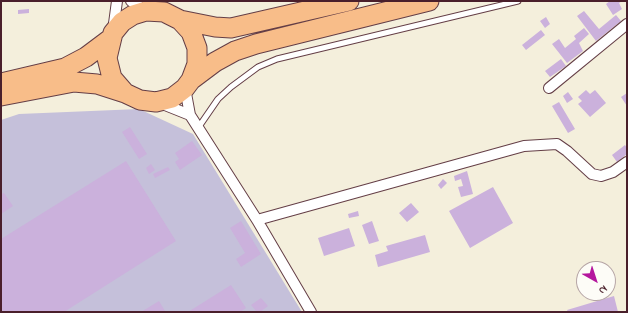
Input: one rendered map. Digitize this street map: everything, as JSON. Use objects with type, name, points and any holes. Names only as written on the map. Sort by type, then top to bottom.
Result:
[{"type":"highway","points":[[1,83],[65,68],[86,57],[112,36],[122,22],[133,15],[139,6],[164,12],[180,20],[215,27],[230,28],[349,1]]},
{"type":"highway","points":[[1,96],[74,82],[97,84],[140,100],[156,102],[172,98],[215,62],[236,51],[256,44],[429,1]]},
{"type":"highway","points":[[180,20],[191,32],[197,48],[198,64],[188,84]]},
{"type":"highway","points":[[112,36],[107,58],[112,78],[124,93]]},
{"type":"street","points":[[112,36],[117,1]]},
{"type":"street","points":[[549,88],[627,24]]},
{"type":"street","points":[[188,84],[190,115],[257,220],[311,312]]},
{"type":"street","points":[[156,102],[190,115]]},
{"type":"street","points":[[257,220],[524,146],[557,144],[592,174],[601,176],[613,172],[627,162]]},
{"type":"lane","points":[[198,129],[218,99],[231,86],[258,67],[277,59],[518,1]]},
{"type":"shaded area","points":[[139,109],[193,134],[302,312],[1,312],[1,120],[19,114]]},
{"type":"building","points":[[610,1],[622,1],[619,3],[622,9],[613,15],[606,4]]},
{"type":"building","points":[[29,9],[29,13],[18,14],[18,10]]},
{"type":"building","points":[[584,11],[599,29],[616,15],[621,21],[596,41],[577,16]]},
{"type":"building","points":[[546,17],[550,24],[545,28],[540,21]]},
{"type":"building","points":[[584,28],[589,34],[579,43],[583,51],[567,63],[552,44],[559,39],[565,48],[576,39],[574,36]]},
{"type":"building","points":[[541,30],[545,35],[526,50],[522,45]]},
{"type":"building","points":[[561,59],[566,66],[550,77],[545,71]]},
{"type":"building","points":[[586,90],[590,94],[595,90],[606,103],[590,117],[578,104],[582,101],[578,97]]},
{"type":"building","points":[[568,92],[573,99],[567,103],[563,96]]},
{"type":"building","points":[[627,93],[627,106],[621,97]]},
{"type":"building","points":[[559,102],[575,129],[568,133],[552,106]]},
{"type":"building","points":[[130,127],[147,154],[139,159],[122,132]]},
{"type":"building","points":[[192,141],[202,155],[180,170],[175,162],[179,159],[175,153]]},
{"type":"building","points":[[625,145],[627,148],[627,154],[617,162],[612,155]]},
{"type":"building","points":[[126,161],[176,241],[64,312],[1,312],[1,239]]},
{"type":"building","points":[[151,164],[155,170],[149,174],[146,168]]},
{"type":"building","points":[[168,167],[170,170],[155,178],[153,174]]},
{"type":"building","points":[[467,171],[473,194],[461,197],[458,187],[463,186],[461,179],[455,181],[454,176]]},
{"type":"building","points":[[443,179],[447,183],[441,189],[438,185]]},
{"type":"building","points":[[493,187],[513,223],[470,248],[449,211]]},
{"type":"building","points":[[4,193],[13,206],[1,214],[1,194]]},
{"type":"building","points":[[411,203],[419,212],[407,222],[399,213]]},
{"type":"building","points":[[358,211],[359,216],[349,218],[348,214]]},
{"type":"building","points":[[241,221],[261,254],[241,267],[236,259],[245,253],[230,228]]},
{"type":"building","points":[[372,221],[379,241],[369,244],[362,225]]},
{"type":"building","points":[[349,228],[355,246],[324,256],[318,238]]},
{"type":"building","points":[[425,235],[430,252],[378,267],[375,255],[388,251],[386,246]]},
{"type":"building","points":[[231,285],[246,308],[240,312],[188,312]]},
{"type":"building","points":[[261,298],[268,306],[260,312],[257,312],[251,305]]},
{"type":"building","points":[[159,301],[165,311],[141,312]]},
{"type":"building","points":[[597,301],[615,301],[618,312],[568,312],[567,310]]}]
